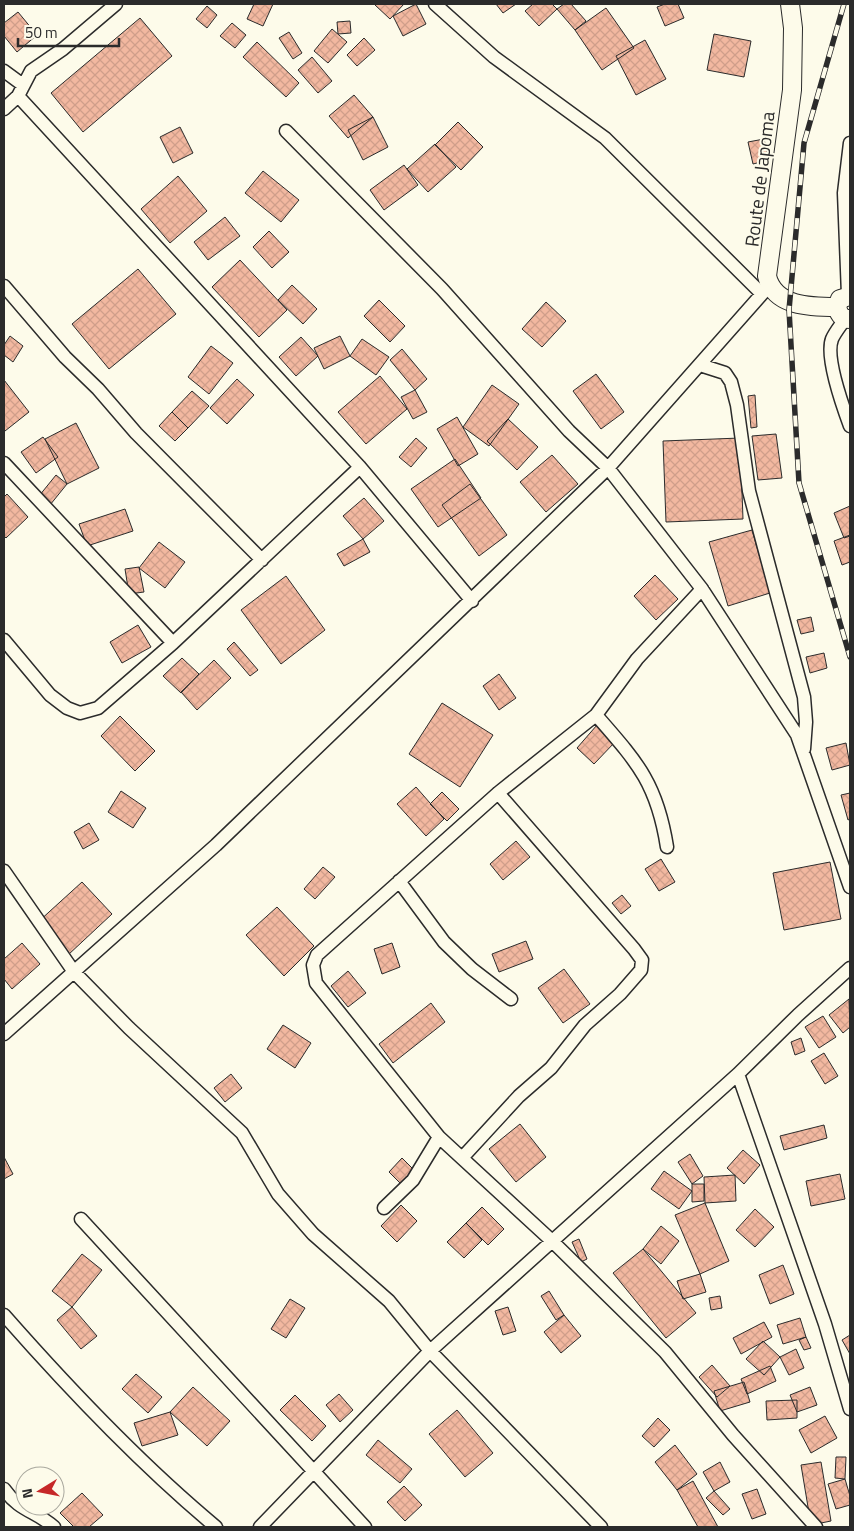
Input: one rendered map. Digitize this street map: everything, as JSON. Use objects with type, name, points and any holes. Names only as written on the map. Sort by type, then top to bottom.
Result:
[{"type":"street","points":[[4,109],[20,90],[31,71],[63,49],[116,4]]},
{"type":"street","points":[[436,4],[494,57],[605,138],[766,290],[791,302],[846,307]]},
{"type":"street","name":"Route de Japoma","points":[[766,290],[792,90],[793,28],[790,4]]},
{"type":"street","points":[[4,71],[360,467],[472,601]]},
{"type":"street","points":[[286,130],[442,289],[569,431],[608,468],[702,589],[797,735],[850,887]]},
{"type":"street","points":[[850,143],[844,194],[846,307],[832,340],[832,359],[844,410],[850,426]]},
{"type":"street","points":[[4,286],[65,357],[98,389],[136,433],[262,560]]},
{"type":"street","points":[[4,1034],[216,844],[348,715],[472,601],[608,468],[766,290]]},
{"type":"street","points":[[700,365],[725,373],[731,382],[739,414],[749,491],[804,697],[806,722],[804,751]]},
{"type":"street","points":[[4,463],[173,643]]},
{"type":"street","points":[[4,640],[50,695],[67,708],[80,713],[98,708],[173,643],[360,467]]},
{"type":"street","points":[[702,589],[637,659],[596,715],[498,793],[317,955],[313,965],[316,983],[439,1137],[552,1241],[665,1352],[733,1435],[816,1527]]},
{"type":"street","points":[[596,715],[633,758],[651,786],[662,814],[667,847]]},
{"type":"street","points":[[462,1158],[518,1096],[558,1060],[585,1025],[620,994],[641,970],[642,960],[498,793]]},
{"type":"street","points":[[4,871],[74,972],[129,1028],[242,1133],[278,1194],[330,1250],[389,1301],[430,1351],[601,1527]]},
{"type":"street","points":[[399,881],[444,942],[472,969],[511,999]]},
{"type":"street","points":[[260,1527],[430,1351],[738,1074],[798,1015],[850,968]]},
{"type":"street","points":[[738,1074],[825,1324],[850,1409]]},
{"type":"street","points":[[384,1208],[413,1180],[439,1137]]},
{"type":"street","points":[[81,1219],[313,1473],[365,1527]]},
{"type":"street","points":[[4,1315],[47,1365],[109,1429],[148,1467],[216,1527]]},
{"type":"street","points":[[4,1489],[13,1502],[45,1519],[54,1527]]},
{"type":"building","points":[[254,4],[273,4],[263,26],[247,19]]},
{"type":"building","points":[[376,4],[404,4],[390,19]]},
{"type":"building","points":[[416,4],[426,24],[403,36],[393,16]]},
{"type":"building","points":[[496,4],[516,4],[503,13]]},
{"type":"building","points":[[533,4],[552,4],[557,9],[539,26],[525,11]]},
{"type":"building","points":[[564,4],[571,4],[586,21],[575,30],[557,9]]},
{"type":"building","points":[[665,4],[678,4],[684,18],[665,26],[657,7]]},
{"type":"building","points":[[207,6],[217,15],[207,28],[196,19]]},
{"type":"building","points":[[606,8],[634,48],[602,70],[575,30]]},
{"type":"building","points":[[18,12],[37,35],[17,52],[4,36],[4,23]]},
{"type":"building","points":[[140,18],[172,56],[83,132],[51,93]]},
{"type":"building","points":[[350,21],[351,33],[338,34],[337,22]]},
{"type":"building","points":[[232,23],[246,35],[235,48],[220,36]]},
{"type":"building","points":[[332,29],[347,42],[328,63],[314,51]]},
{"type":"building","points":[[289,32],[302,53],[293,59],[279,38]]},
{"type":"building","points":[[714,34],[751,41],[744,77],[707,70]]},
{"type":"building","points":[[364,38],[375,50],[357,66],[347,55]]},
{"type":"building","points":[[645,40],[666,79],[636,95],[616,56]]},
{"type":"building","points":[[257,42],[299,83],[286,97],[243,57]]},
{"type":"building","points":[[312,57],[332,81],[318,93],[298,70]]},
{"type":"building","points":[[354,95],[373,117],[348,138],[329,116]]},
{"type":"building","points":[[373,117],[388,147],[363,160],[348,130]]},
{"type":"building","points":[[458,122],[483,147],[461,170],[435,145]]},
{"type":"building","points":[[180,127],[193,153],[173,163],[160,137]]},
{"type":"building","points":[[764,139],[769,160],[753,164],[748,142]]},
{"type":"building","points":[[435,144],[456,167],[428,192],[407,169]]},
{"type":"building","points":[[404,165],[418,185],[384,210],[370,190]]},
{"type":"building","points":[[263,171],[299,200],[281,222],[245,193]]},
{"type":"building","points":[[178,176],[207,211],[170,243],[141,209]]},
{"type":"building","points":[[225,217],[240,236],[208,260],[194,242]]},
{"type":"building","points":[[269,231],[289,252],[272,268],[253,247]]},
{"type":"building","points":[[240,260],[287,310],[259,337],[212,287]]},
{"type":"building","points":[[138,269],[176,314],[109,369],[72,324]]},
{"type":"building","points":[[292,285],[317,309],[303,324],[278,300]]},
{"type":"building","points":[[379,300],[405,326],[390,342],[364,316]]},
{"type":"building","points":[[546,302],[566,321],[542,347],[522,329]]},
{"type":"building","points":[[10,336],[23,346],[13,362],[4,355],[4,345]]},
{"type":"building","points":[[340,336],[350,356],[324,369],[314,348]]},
{"type":"building","points":[[301,337],[318,356],[296,376],[279,357]]},
{"type":"building","points":[[362,339],[389,357],[376,375],[350,356]]},
{"type":"building","points":[[211,346],[233,363],[209,394],[188,377]]},
{"type":"building","points":[[402,349],[427,379],[415,390],[390,360]]},
{"type":"building","points":[[596,374],[624,412],[601,429],[573,391]]},
{"type":"building","points":[[380,376],[407,409],[366,444],[338,412]]},
{"type":"building","points":[[237,379],[254,395],[227,424],[210,408]]},
{"type":"building","points":[[4,380],[29,412],[5,431],[4,430]]},
{"type":"building","points":[[492,385],[519,404],[489,446],[463,427]]},
{"type":"building","points":[[415,390],[427,412],[413,419],[401,397]]},
{"type":"building","points":[[192,391],[209,406],[188,428],[172,412]]},
{"type":"building","points":[[755,395],[757,427],[751,428],[748,396]]},
{"type":"building","points":[[172,412],[188,428],[175,441],[159,426]]},
{"type":"building","points":[[457,417],[478,454],[458,466],[437,429]]},
{"type":"building","points":[[508,419],[538,447],[517,470],[487,441]]},
{"type":"building","points":[[76,423],[99,468],[67,484],[45,439]]},
{"type":"building","points":[[776,434],[782,478],[758,480],[752,436]]},
{"type":"building","points":[[43,437],[58,457],[36,473],[21,452]]},
{"type":"building","points":[[416,438],[427,448],[411,467],[399,457]]},
{"type":"building","points":[[740,438],[743,519],[666,522],[663,441]]},
{"type":"building","points":[[552,455],[578,484],[546,512],[520,482]]},
{"type":"building","points":[[455,459],[481,498],[438,527],[411,489]]},
{"type":"building","points":[[56,475],[67,484],[50,505],[39,496]]},
{"type":"building","points":[[470,484],[507,535],[479,556],[442,505]]},
{"type":"building","points":[[7,494],[28,517],[6,538],[4,536],[4,497]]},
{"type":"building","points":[[364,498],[384,521],[363,539],[343,516]]},
{"type":"building","points":[[850,506],[850,536],[844,538],[834,513]]},
{"type":"building","points":[[125,509],[133,531],[87,546],[79,524]]},
{"type":"building","points":[[752,530],[770,593],[728,606],[709,542]]},
{"type":"building","points":[[850,535],[850,562],[842,565],[834,541]]},
{"type":"building","points":[[363,539],[370,552],[344,566],[337,554]]},
{"type":"building","points":[[159,542],[185,562],[165,588],[139,568]]},
{"type":"building","points":[[139,567],[144,592],[129,594],[125,569]]},
{"type":"building","points":[[655,575],[678,599],[656,620],[634,596]]},
{"type":"building","points":[[286,576],[325,630],[281,664],[241,610]]},
{"type":"building","points":[[811,617],[814,631],[801,634],[797,620]]},
{"type":"building","points":[[138,625],[151,647],[122,663],[110,642]]},
{"type":"building","points":[[234,642],[258,670],[250,676],[227,649]]},
{"type":"building","points":[[824,653],[827,668],[810,673],[806,657]]},
{"type":"building","points":[[182,658],[199,674],[181,693],[163,676]]},
{"type":"building","points":[[214,660],[231,678],[197,710],[181,692]]},
{"type":"building","points":[[499,674],[516,698],[499,710],[483,686]]},
{"type":"building","points":[[442,703],[493,735],[460,787],[409,754]]},
{"type":"building","points":[[120,716],[155,751],[135,771],[101,736]]},
{"type":"building","points":[[597,725],[615,742],[594,764],[577,748]]},
{"type":"building","points":[[846,743],[850,765],[832,770],[826,748]]},
{"type":"building","points":[[416,787],[444,819],[426,836],[397,804]]},
{"type":"building","points":[[121,791],[146,808],[133,828],[108,812]]},
{"type":"building","points":[[442,792],[459,809],[447,821],[430,804]]},
{"type":"building","points":[[850,793],[850,819],[848,820],[841,795]]},
{"type":"building","points":[[89,823],[99,840],[83,849],[74,832]]},
{"type":"building","points":[[516,841],[530,857],[503,880],[490,864]]},
{"type":"building","points":[[661,859],[675,882],[659,891],[645,869]]},
{"type":"building","points":[[830,862],[841,919],[784,930],[773,873]]},
{"type":"building","points":[[323,867],[335,877],[315,899],[304,889]]},
{"type":"building","points":[[82,882],[112,914],[68,955],[38,922]]},
{"type":"building","points":[[622,895],[631,906],[621,914],[612,903]]},
{"type":"building","points":[[277,907],[314,946],[284,976],[246,935]]},
{"type":"building","points":[[526,941],[533,959],[499,972],[492,954]]},
{"type":"building","points":[[22,943],[40,964],[12,989],[4,979],[4,959]]},
{"type":"building","points":[[392,943],[400,967],[382,974],[374,949]]},
{"type":"building","points":[[564,969],[590,1004],[563,1023],[538,988]]},
{"type":"building","points":[[348,971],[366,993],[348,1007],[331,986]]},
{"type":"building","points":[[849,999],[850,1027],[843,1033],[829,1015]]},
{"type":"building","points":[[431,1003],[445,1022],[393,1063],[379,1044]]},
{"type":"building","points":[[823,1016],[836,1037],[819,1048],[805,1027]]},
{"type":"building","points":[[283,1025],[311,1043],[295,1068],[267,1049]]},
{"type":"building","points":[[801,1038],[805,1051],[795,1055],[791,1042]]},
{"type":"building","points":[[824,1053],[838,1076],[825,1084],[811,1061]]},
{"type":"building","points":[[231,1074],[242,1088],[225,1102],[214,1088]]},
{"type":"building","points":[[520,1124],[546,1157],[516,1182],[489,1149]]},
{"type":"building","points":[[824,1125],[827,1138],[784,1150],[780,1136]]},
{"type":"building","points":[[743,1150],[760,1165],[744,1184],[727,1168]]},
{"type":"building","points":[[690,1154],[703,1176],[692,1184],[678,1162]]},
{"type":"building","points":[[4,1157],[13,1174],[4,1179]]},
{"type":"building","points":[[402,1158],[414,1170],[401,1184],[389,1172]]},
{"type":"building","points":[[664,1171],[692,1191],[679,1209],[651,1189]]},
{"type":"building","points":[[840,1174],[845,1199],[811,1206],[806,1181]]},
{"type":"building","points":[[735,1175],[736,1201],[705,1203],[704,1177]]},
{"type":"building","points":[[692,1184],[704,1184],[704,1201],[692,1202]]},
{"type":"building","points":[[705,1203],[729,1261],[700,1274],[675,1215]]},
{"type":"building","points":[[401,1205],[417,1221],[397,1242],[381,1226]]},
{"type":"building","points":[[482,1207],[504,1229],[488,1245],[466,1223]]},
{"type":"building","points":[[755,1209],[774,1227],[755,1247],[736,1230]]},
{"type":"building","points":[[466,1223],[482,1240],[464,1258],[447,1242]]},
{"type":"building","points":[[661,1226],[679,1241],[661,1264],[643,1249]]},
{"type":"building","points":[[579,1239],[587,1259],[581,1262],[572,1242]]},
{"type":"building","points":[[643,1249],[696,1313],[666,1338],[613,1273]]},
{"type":"building","points":[[82,1254],[102,1270],[72,1307],[52,1291]]},
{"type":"building","points":[[783,1265],[794,1294],[770,1304],[759,1275]]},
{"type":"building","points":[[700,1274],[706,1292],[683,1299],[677,1281]]},
{"type":"building","points":[[549,1291],[564,1315],[556,1320],[541,1296]]},
{"type":"building","points":[[720,1296],[722,1308],[711,1310],[709,1298]]},
{"type":"building","points":[[290,1299],[305,1308],[286,1338],[271,1329]]},
{"type":"building","points":[[72,1307],[97,1336],[81,1349],[57,1320]]},
{"type":"building","points":[[508,1307],[516,1331],[503,1335],[495,1311]]},
{"type":"building","points":[[564,1315],[581,1336],[561,1353],[544,1332]]},
{"type":"building","points":[[800,1318],[806,1337],[783,1344],[777,1325]]},
{"type":"building","points":[[764,1322],[772,1337],[741,1354],[733,1338]]},
{"type":"building","points":[[850,1335],[850,1354],[842,1340]]},
{"type":"building","points":[[806,1337],[811,1348],[804,1350],[799,1340]]},
{"type":"building","points":[[763,1341],[780,1357],[764,1375],[746,1359]]},
{"type":"building","points":[[796,1349],[804,1368],[789,1375],[780,1357]]},
{"type":"building","points":[[712,1365],[730,1386],[717,1397],[699,1377]]},
{"type":"building","points":[[770,1366],[776,1381],[747,1394],[741,1379]]},
{"type":"building","points":[[136,1374],[162,1397],[148,1413],[122,1389]]},
{"type":"building","points":[[744,1382],[750,1402],[720,1411],[714,1391]]},
{"type":"building","points":[[193,1387],[230,1421],[207,1446],[170,1412]]},
{"type":"building","points":[[810,1387],[817,1405],[797,1412],[790,1395]]},
{"type":"building","points":[[339,1394],[353,1410],[340,1422],[326,1405]]},
{"type":"building","points":[[295,1395],[326,1426],[312,1441],[280,1410]]},
{"type":"building","points":[[797,1400],[797,1418],[767,1420],[766,1401]]},
{"type":"building","points":[[457,1410],[493,1453],[465,1477],[429,1434]]},
{"type":"building","points":[[170,1412],[178,1435],[142,1446],[134,1423]]},
{"type":"building","points":[[825,1416],[837,1438],[811,1453],[799,1430]]},
{"type":"building","points":[[658,1418],[670,1430],[654,1447],[642,1436]]},
{"type":"building","points":[[378,1440],[412,1469],[400,1483],[366,1455]]},
{"type":"building","points":[[675,1445],[697,1474],[677,1490],[655,1462]]},
{"type":"building","points":[[836,1457],[846,1457],[845,1479],[835,1478]]},
{"type":"building","points":[[720,1462],[730,1482],[714,1491],[703,1472]]},
{"type":"building","points":[[821,1462],[831,1521],[811,1525],[801,1465]]},
{"type":"building","points":[[845,1479],[850,1496],[850,1505],[836,1509],[828,1484]]},
{"type":"building","points":[[693,1481],[718,1527],[698,1527],[677,1490]]},
{"type":"building","points":[[404,1486],[422,1505],[405,1521],[387,1502]]},
{"type":"building","points":[[757,1489],[766,1514],[752,1519],[742,1494]]},
{"type":"building","points":[[714,1491],[730,1509],[723,1515],[706,1498]]},
{"type":"building","points":[[82,1493],[103,1515],[89,1527],[74,1527],[63,1516],[65,1516],[65,1508]]},
{"type":"railway","points":[[844,4],[804,143],[789,310],[799,483],[850,657]]}]
